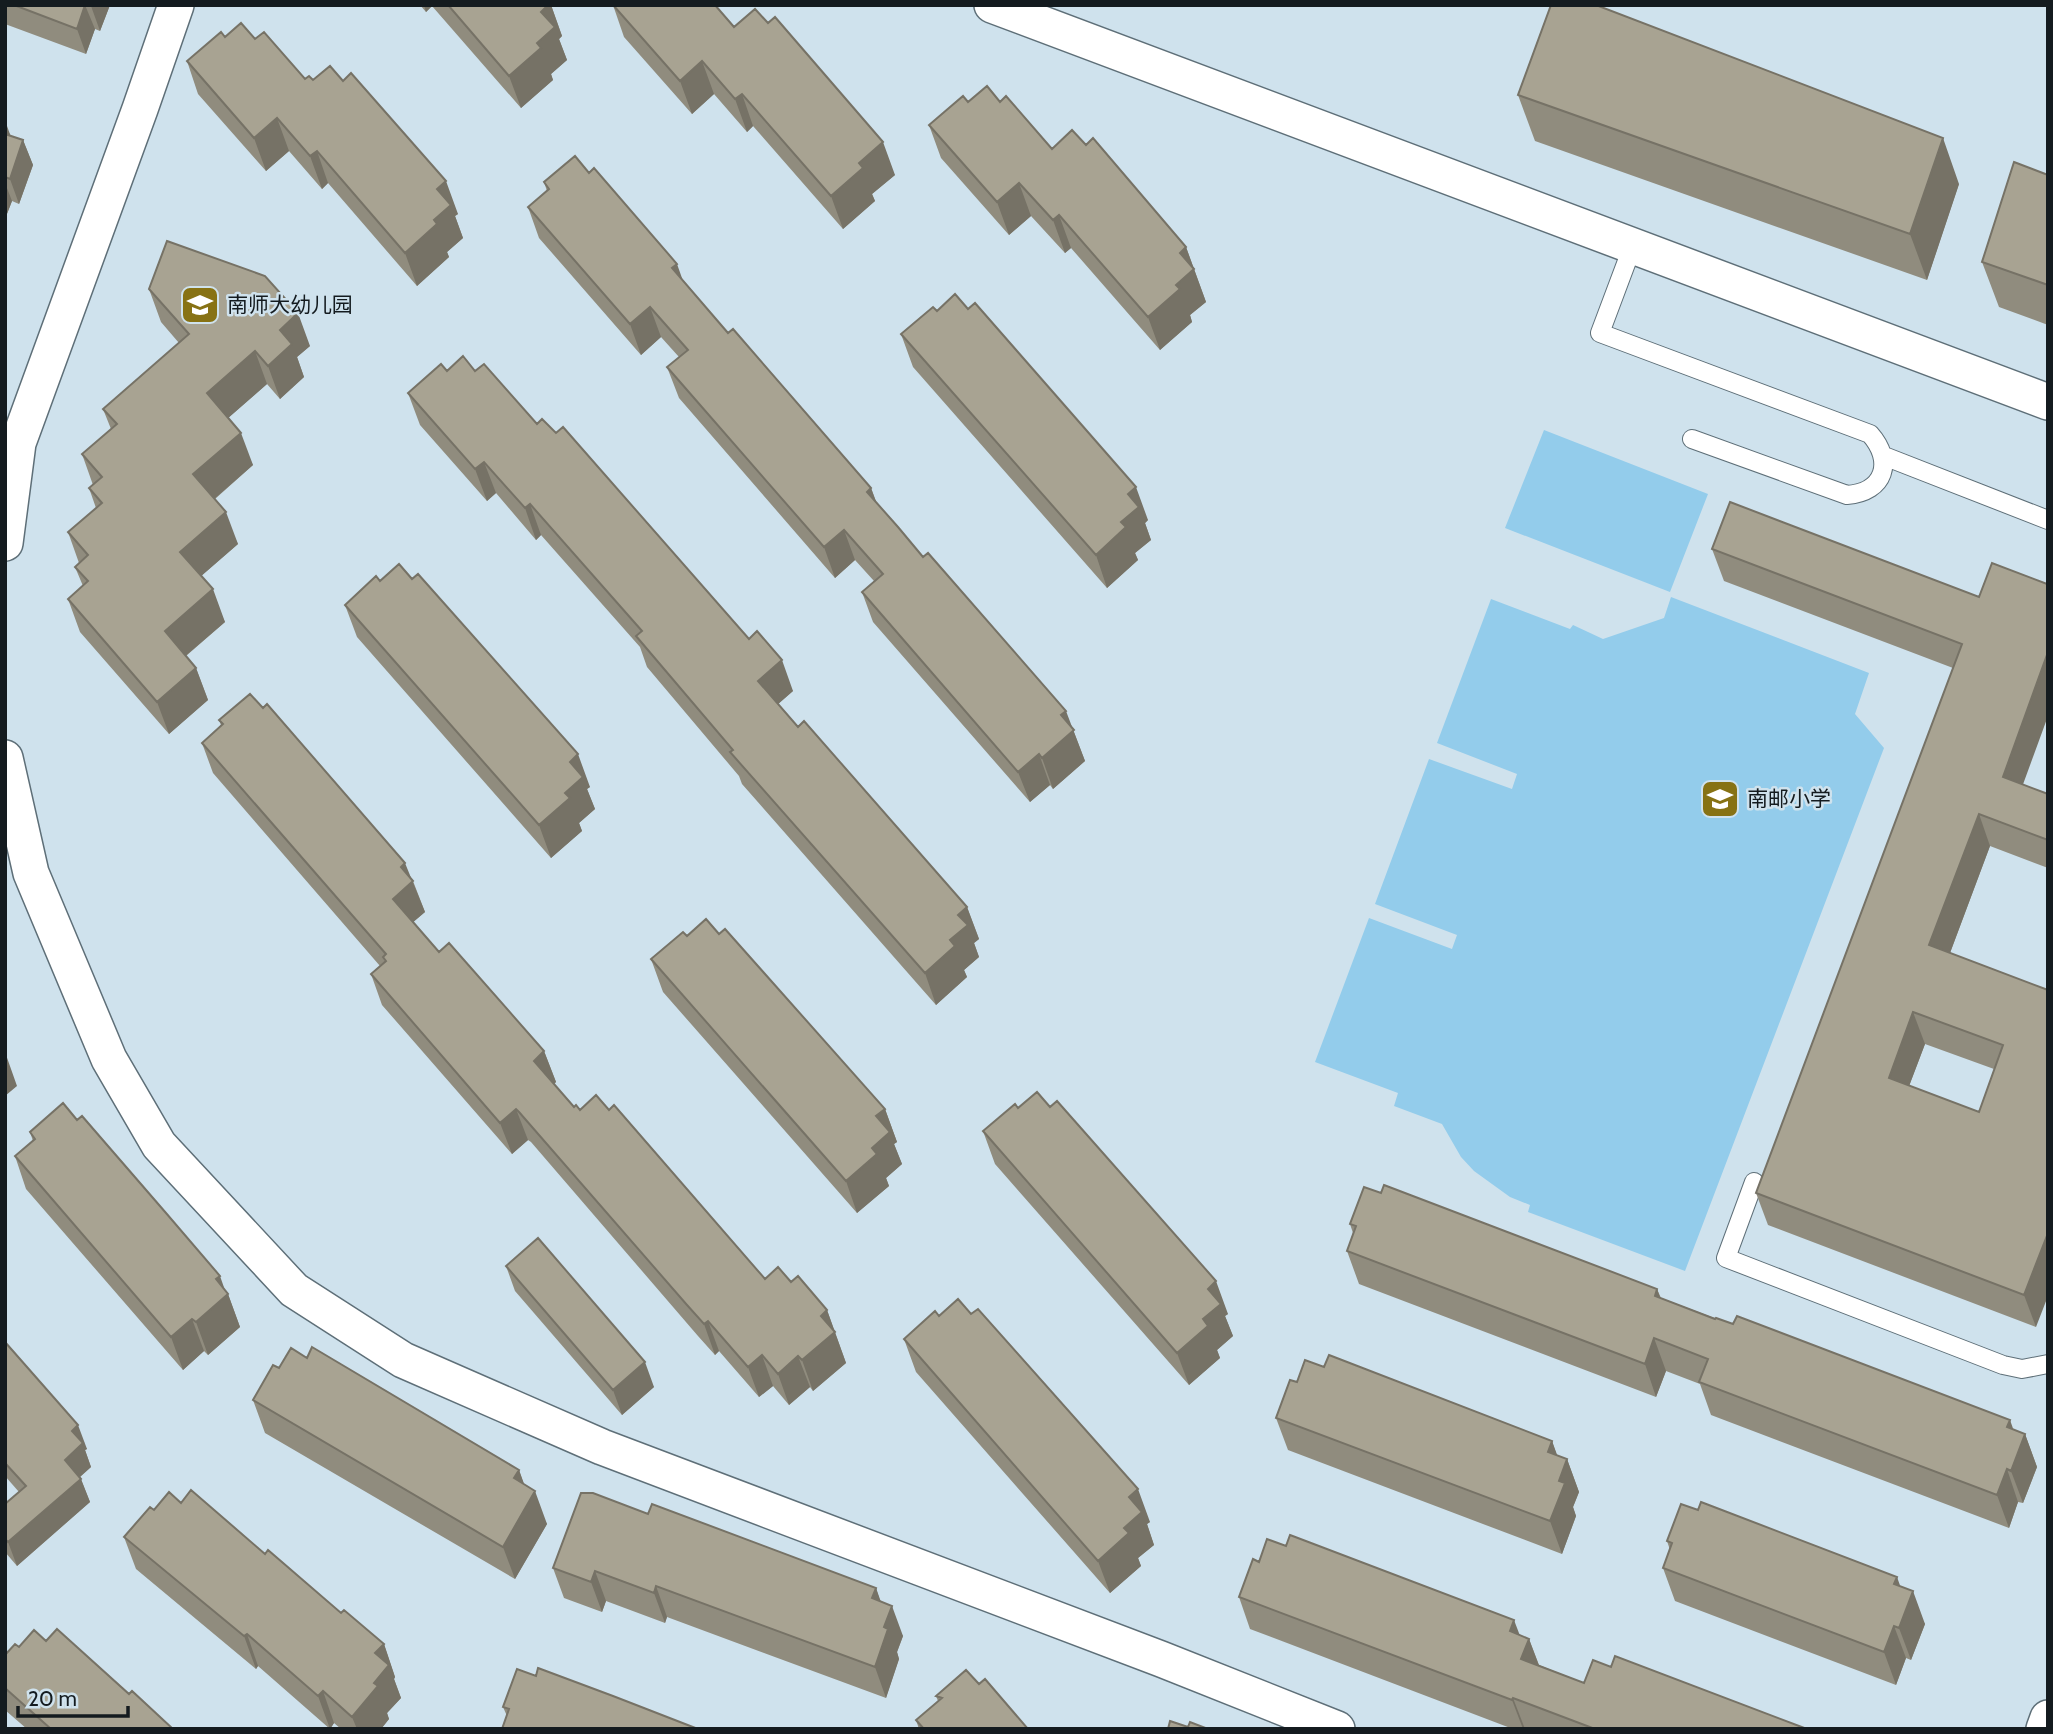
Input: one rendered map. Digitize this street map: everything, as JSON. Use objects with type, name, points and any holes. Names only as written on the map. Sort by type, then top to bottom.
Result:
[{"type":"street","points":[[5,543],[18,443],[176,5]]},
{"type":"street","points":[[992,5],[2048,402]]},
{"type":"street","points":[[5,758],[31,873],[108,1059],[159,1145],[294,1290],[403,1360],[601,1447],[1161,1659],[1337,1729]]},
{"type":"street","points":[[2043,1729],[2048,1717]]},
{"type":"lane","points":[[1633,245],[1600,332],[1870,434],[1880,445],[1884,466],[1879,480],[1866,491],[1847,495],[1692,439]]},
{"type":"lane","points":[[1884,457],[2048,520]]},
{"type":"lane","points":[[1754,1182],[1726,1258],[2003,1365],[2022,1369],[2048,1364]]},
{"type":"shaded area","points":[[1544,430],[1708,494],[1670,592],[1505,528]]},
{"type":"shaded area","points":[[1671,597],[1869,673],[1855,714],[1884,748],[1685,1271],[1528,1212],[1530,1205],[1510,1197],[1474,1171],[1461,1157],[1442,1124],[1394,1106],[1398,1093],[1315,1062],[1369,918],[1452,949],[1457,935],[1375,904],[1429,759],[1512,789],[1517,774],[1437,743],[1491,599],[1570,629],[1573,625],[1603,639],[1664,618]]},
{"type":"building","points":[[14,5],[85,5],[77,29]]},
{"type":"building","points":[[448,5],[548,5],[541,12],[555,27],[537,43],[541,48],[509,76]]},
{"type":"building","points":[[613,5],[715,5],[734,27],[755,9],[768,23],[775,17],[883,142],[859,163],[863,168],[831,196],[742,94],[735,99],[702,61],[680,81]]},
{"type":"building","points":[[1551,5],[1596,5],[1943,138],[1910,234],[1518,95]]},
{"type":"building","points":[[241,23],[255,39],[264,32],[305,79],[309,76],[313,80],[330,66],[343,81],[351,73],[446,181],[437,189],[451,205],[434,220],[437,224],[405,253],[317,151],[310,156],[277,118],[254,138],[187,61],[221,32],[225,37]]},
{"type":"building","points":[[987,86],[1000,102],[1006,96],[1052,149],[1072,130],[1086,145],[1093,138],[1186,247],[1180,253],[1194,269],[1176,285],[1180,289],[1148,317],[1059,215],[1053,220],[1019,183],[997,202],[929,125],[963,96],[968,102]]},
{"type":"building","points":[[5,134],[23,140],[10,179],[5,177]]},
{"type":"building","points":[[575,156],[589,173],[594,168],[677,264],[672,268],[728,333],[733,329],[871,488],[867,492],[923,557],[928,553],[1066,711],[1061,715],[1074,730],[1042,758],[1039,754],[1018,772],[862,592],[883,574],[844,530],[824,547],[667,367],[688,350],[650,307],[630,324],[528,207],[549,189],[544,182]]},
{"type":"building","points":[[2014,162],[2048,175],[2048,285],[1982,262]]},
{"type":"building","points":[[167,241],[265,276],[298,313],[280,330],[292,344],[268,366],[255,351],[207,393],[241,433],[193,474],[226,512],[180,552],[213,589],[165,631],[196,668],[157,702],[68,599],[88,581],[75,567],[88,555],[68,532],[102,503],[89,488],[102,477],[82,454],[117,424],[103,409],[189,334],[149,289]]},
{"type":"building","points":[[955,294],[968,309],[975,303],[1136,487],[1128,494],[1139,507],[1121,522],[1126,527],[1096,555],[901,334],[933,307],[937,311]]},
{"type":"building","points":[[463,356],[475,371],[484,364],[537,424],[542,419],[556,433],[563,427],[749,639],[757,631],[782,660],[758,681],[798,727],[804,721],[967,907],[958,915],[968,925],[950,940],[955,946],[925,973],[730,752],[733,750],[636,636],[642,631],[530,504],[525,508],[484,462],[475,469],[408,393],[441,364],[447,371]]},
{"type":"building","points":[[1730,502],[1979,597],[1992,563],[2047,584],[2048,582],[2048,652],[2003,777],[2048,794],[2048,840],[1979,814],[1929,945],[2048,990],[2048,1233],[2024,1295],[1756,1193],[1962,644],[1712,549]],"holes":[[[1913,1012],[2003,1045],[1979,1112],[1889,1078]]]},
{"type":"building","points":[[399,564],[412,579],[418,574],[578,754],[570,762],[583,777],[565,793],[570,798],[539,825],[345,605],[376,576],[380,581]]},
{"type":"building","points":[[250,694],[263,708],[267,704],[405,863],[401,867],[413,881],[393,899],[439,952],[449,943],[544,1051],[534,1061],[574,1107],[576,1105],[580,1110],[596,1095],[609,1110],[614,1105],[765,1279],[778,1267],[791,1282],[798,1276],[827,1310],[821,1316],[835,1332],[802,1360],[798,1356],[778,1374],[762,1355],[748,1367],[708,1321],[704,1324],[516,1109],[500,1123],[371,974],[386,961],[383,957],[386,954],[202,743],[223,724],[219,720]]},
{"type":"building","points":[[706,919],[719,934],[725,929],[885,1109],[876,1116],[890,1132],[872,1148],[877,1154],[846,1181],[651,959],[683,932],[687,936]]},
{"type":"building","points":[[1037,1092],[1050,1107],[1057,1101],[1216,1281],[1208,1289],[1221,1304],[1203,1319],[1208,1326],[1177,1353],[983,1131],[1015,1104],[1018,1108]]},
{"type":"building","points":[[63,1103],[77,1120],[82,1116],[220,1276],[216,1279],[228,1294],[196,1322],[192,1319],[171,1337],[15,1156],[35,1139],[30,1132]]},
{"type":"building","points":[[1384,1185],[1657,1289],[1655,1296],[1715,1319],[1733,1324],[1737,1316],[2010,1420],[2007,1427],[2025,1434],[2011,1471],[2007,1469],[1997,1495],[1699,1382],[1708,1359],[1654,1338],[1645,1364],[1347,1251],[1356,1226],[1350,1224],[1364,1187],[1381,1193]]},
{"type":"building","points":[[538,1238],[645,1362],[613,1390],[506,1266]]},
{"type":"building","points":[[958,1299],[971,1314],[978,1309],[1138,1489],[1129,1497],[1142,1512],[1124,1528],[1129,1533],[1098,1561],[904,1339],[935,1311],[939,1316]]},
{"type":"building","points":[[5,1342],[78,1425],[72,1431],[83,1443],[65,1460],[81,1479],[8,1542],[5,1539],[5,1504],[26,1486],[5,1463]]},
{"type":"building","points":[[312,1347],[519,1470],[514,1478],[535,1491],[503,1547],[253,1400],[273,1365],[279,1368],[291,1348],[307,1358]]},
{"type":"building","points":[[1329,1355],[1552,1441],[1548,1452],[1567,1459],[1559,1481],[1565,1483],[1550,1521],[1276,1418],[1290,1380],[1297,1382],[1305,1360],[1324,1367]]},
{"type":"building","points":[[191,1490],[265,1554],[268,1550],[341,1613],[344,1610],[384,1644],[375,1653],[389,1665],[374,1683],[378,1686],[352,1717],[323,1691],[318,1696],[247,1634],[244,1636],[124,1537],[150,1507],[154,1510],[169,1492],[181,1503]]},
{"type":"building","points":[[581,1493],[593,1493],[648,1514],[652,1504],[876,1588],[872,1598],[892,1606],[884,1627],[888,1629],[875,1667],[656,1586],[654,1593],[595,1571],[591,1582],[553,1568]]},
{"type":"building","points":[[1701,1502],[1897,1577],[1894,1584],[1913,1591],[1899,1628],[1894,1626],[1884,1652],[1663,1568],[1672,1543],[1667,1541],[1681,1504],[1698,1510]]},
{"type":"building","points":[[1290,1535],[1514,1620],[1510,1631],[1529,1639],[1521,1659],[1584,1683],[1593,1660],[1611,1667],[1615,1656],[1807,1729],[1595,1729],[1239,1597],[1253,1559],[1259,1562],[1267,1539],[1286,1546]]},
{"type":"building","points":[[57,1629],[129,1694],[132,1691],[173,1729],[51,1729],[5,1688],[5,1655],[15,1644],[19,1647],[34,1630],[46,1641]]},
{"type":"building","points":[[538,1668],[698,1729],[502,1729],[509,1709],[503,1707],[517,1669],[536,1676]]},
{"type":"building","points":[[966,1670],[979,1684],[985,1679],[1028,1729],[924,1729],[916,1720],[942,1698],[936,1696]]},
{"type":"building","points":[[1170,1721],[1188,1727],[1190,1722],[1208,1729],[1168,1729]]},
{"type":"place","name":"南师大幼儿园","points":[[200,305]]},
{"type":"place","name":"南邮小学","points":[[1720,799]]}]
